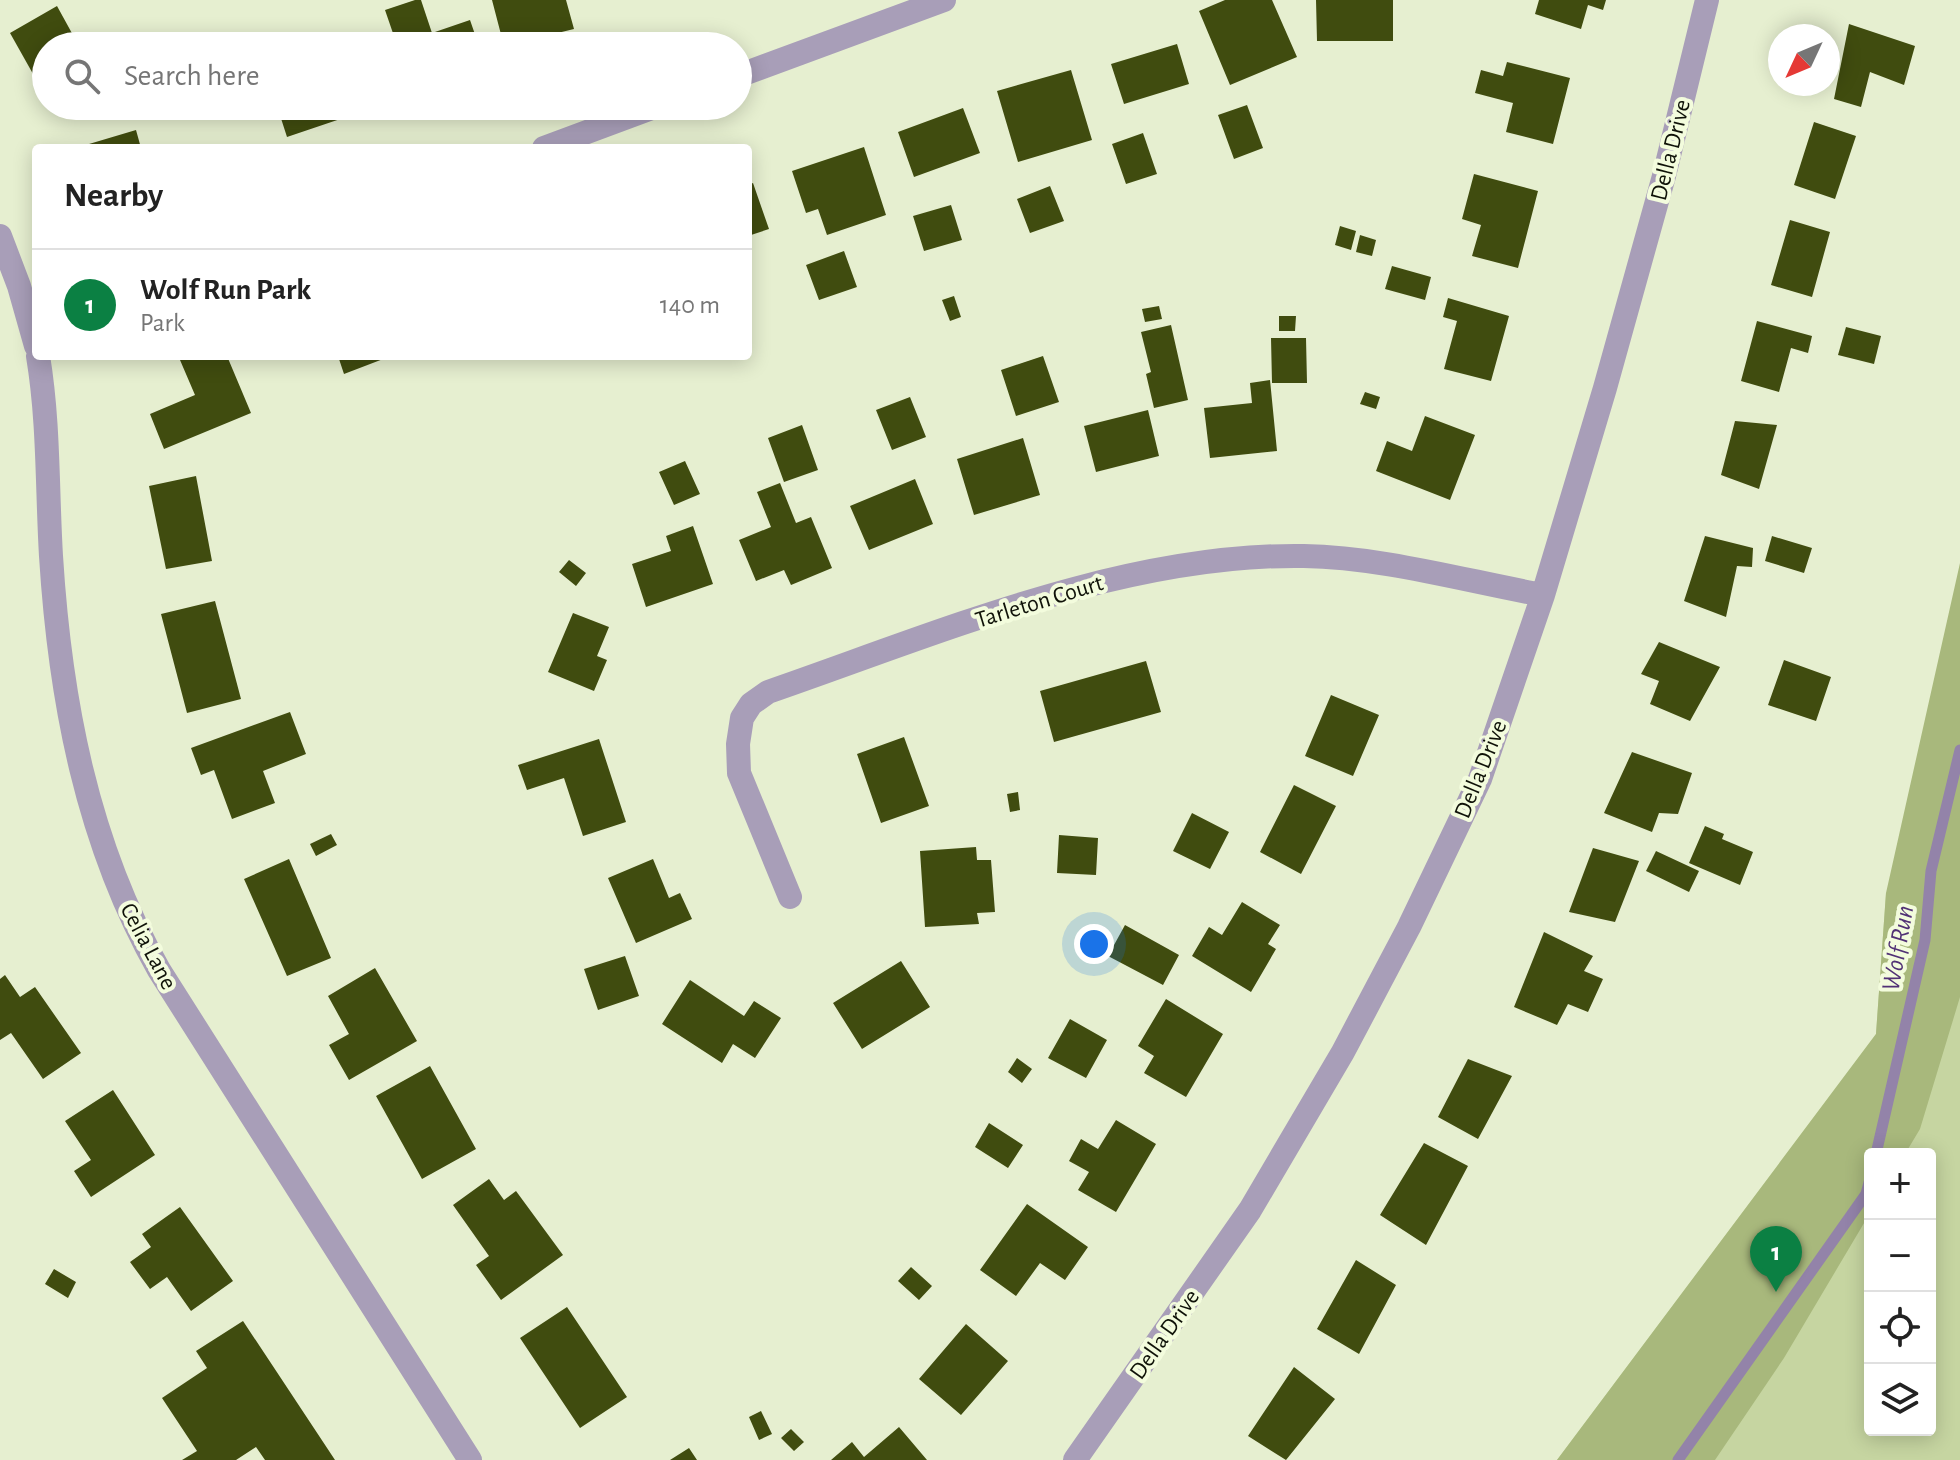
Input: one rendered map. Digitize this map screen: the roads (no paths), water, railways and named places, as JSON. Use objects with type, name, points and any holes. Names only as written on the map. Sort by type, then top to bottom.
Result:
[{"type":"street","points":[[752,71],[944,0]]},
{"type":"street","name":"Della Drive","points":[[1075,1460],[1250,1210],[1343,1052],[1409,927],[1480,779],[1543,595],[1605,388],[1664,176],[1707,0]]},
{"type":"street","points":[[555,144],[619,120]]},
{"type":"street","name":"Celia Lane","points":[[0,236],[32,330]]},
{"type":"street","name":"Celia Lane","points":[[38,360],[47,431],[56,622],[83,781],[110,867],[139,934],[159,970],[470,1460]]},
{"type":"street","name":"Tarleton Court","points":[[790,897],[739,773],[738,744],[742,718],[751,704],[768,692],[979,619],[1116,578],[1185,564],[1264,556],[1357,560],[1543,595]]},
{"type":"waterway","name":"Wolf Run","points":[[1877,1148],[1925,940],[1931,871],[1960,750]]},
{"type":"waterway","name":"Wolf Run","points":[[1678,1460],[1864,1197]]},
{"type":"place","name":"Wolf Run Park","points":[[1776,1292]]}]
